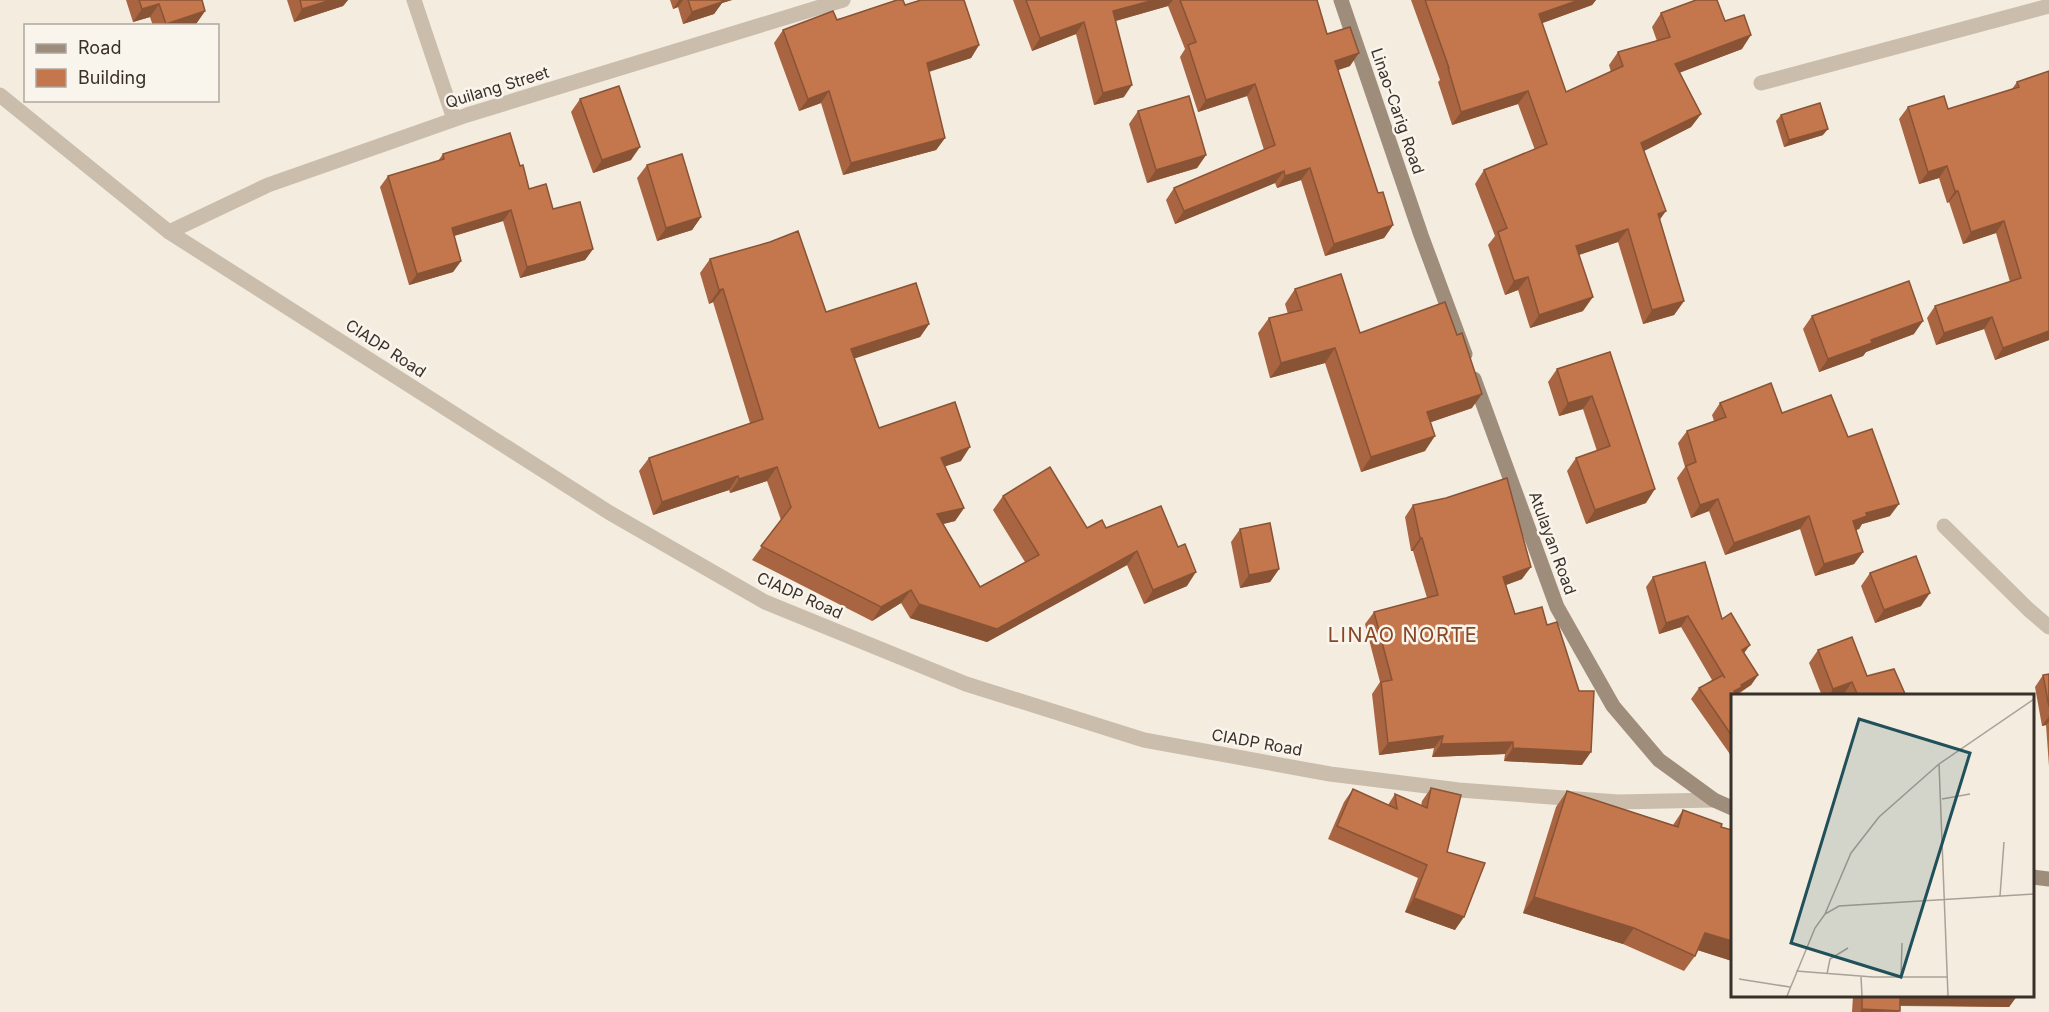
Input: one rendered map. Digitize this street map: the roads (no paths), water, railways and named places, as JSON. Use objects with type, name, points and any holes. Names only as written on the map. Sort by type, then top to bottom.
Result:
[{"type":"main road","name":"Linao-Carig Road","points":[[1341,0],[1421,235]]},
{"type":"main road","name":"Atulayan Road","points":[[1421,235],[1557,607],[1613,706],[1659,760],[1714,800],[1731,808]]},
{"type":"main road","points":[[2034,877],[2049,879]]},
{"type":"street","points":[[414,0],[454,119]]},
{"type":"street","name":"Quilang Street","points":[[169,232],[268,185],[454,119],[843,0]]},
{"type":"street","points":[[1761,83],[2049,6]]},
{"type":"street","name":"CIADP Road","points":[[0,95],[169,232],[610,513],[754,596],[966,684],[1144,740],[1330,774],[1459,790],[1618,802],[1714,800]]},
{"type":"street","points":[[1944,526],[2049,627]]},
{"type":"district","name":"LINAO NORTE","points":[[1403,635]]}]
